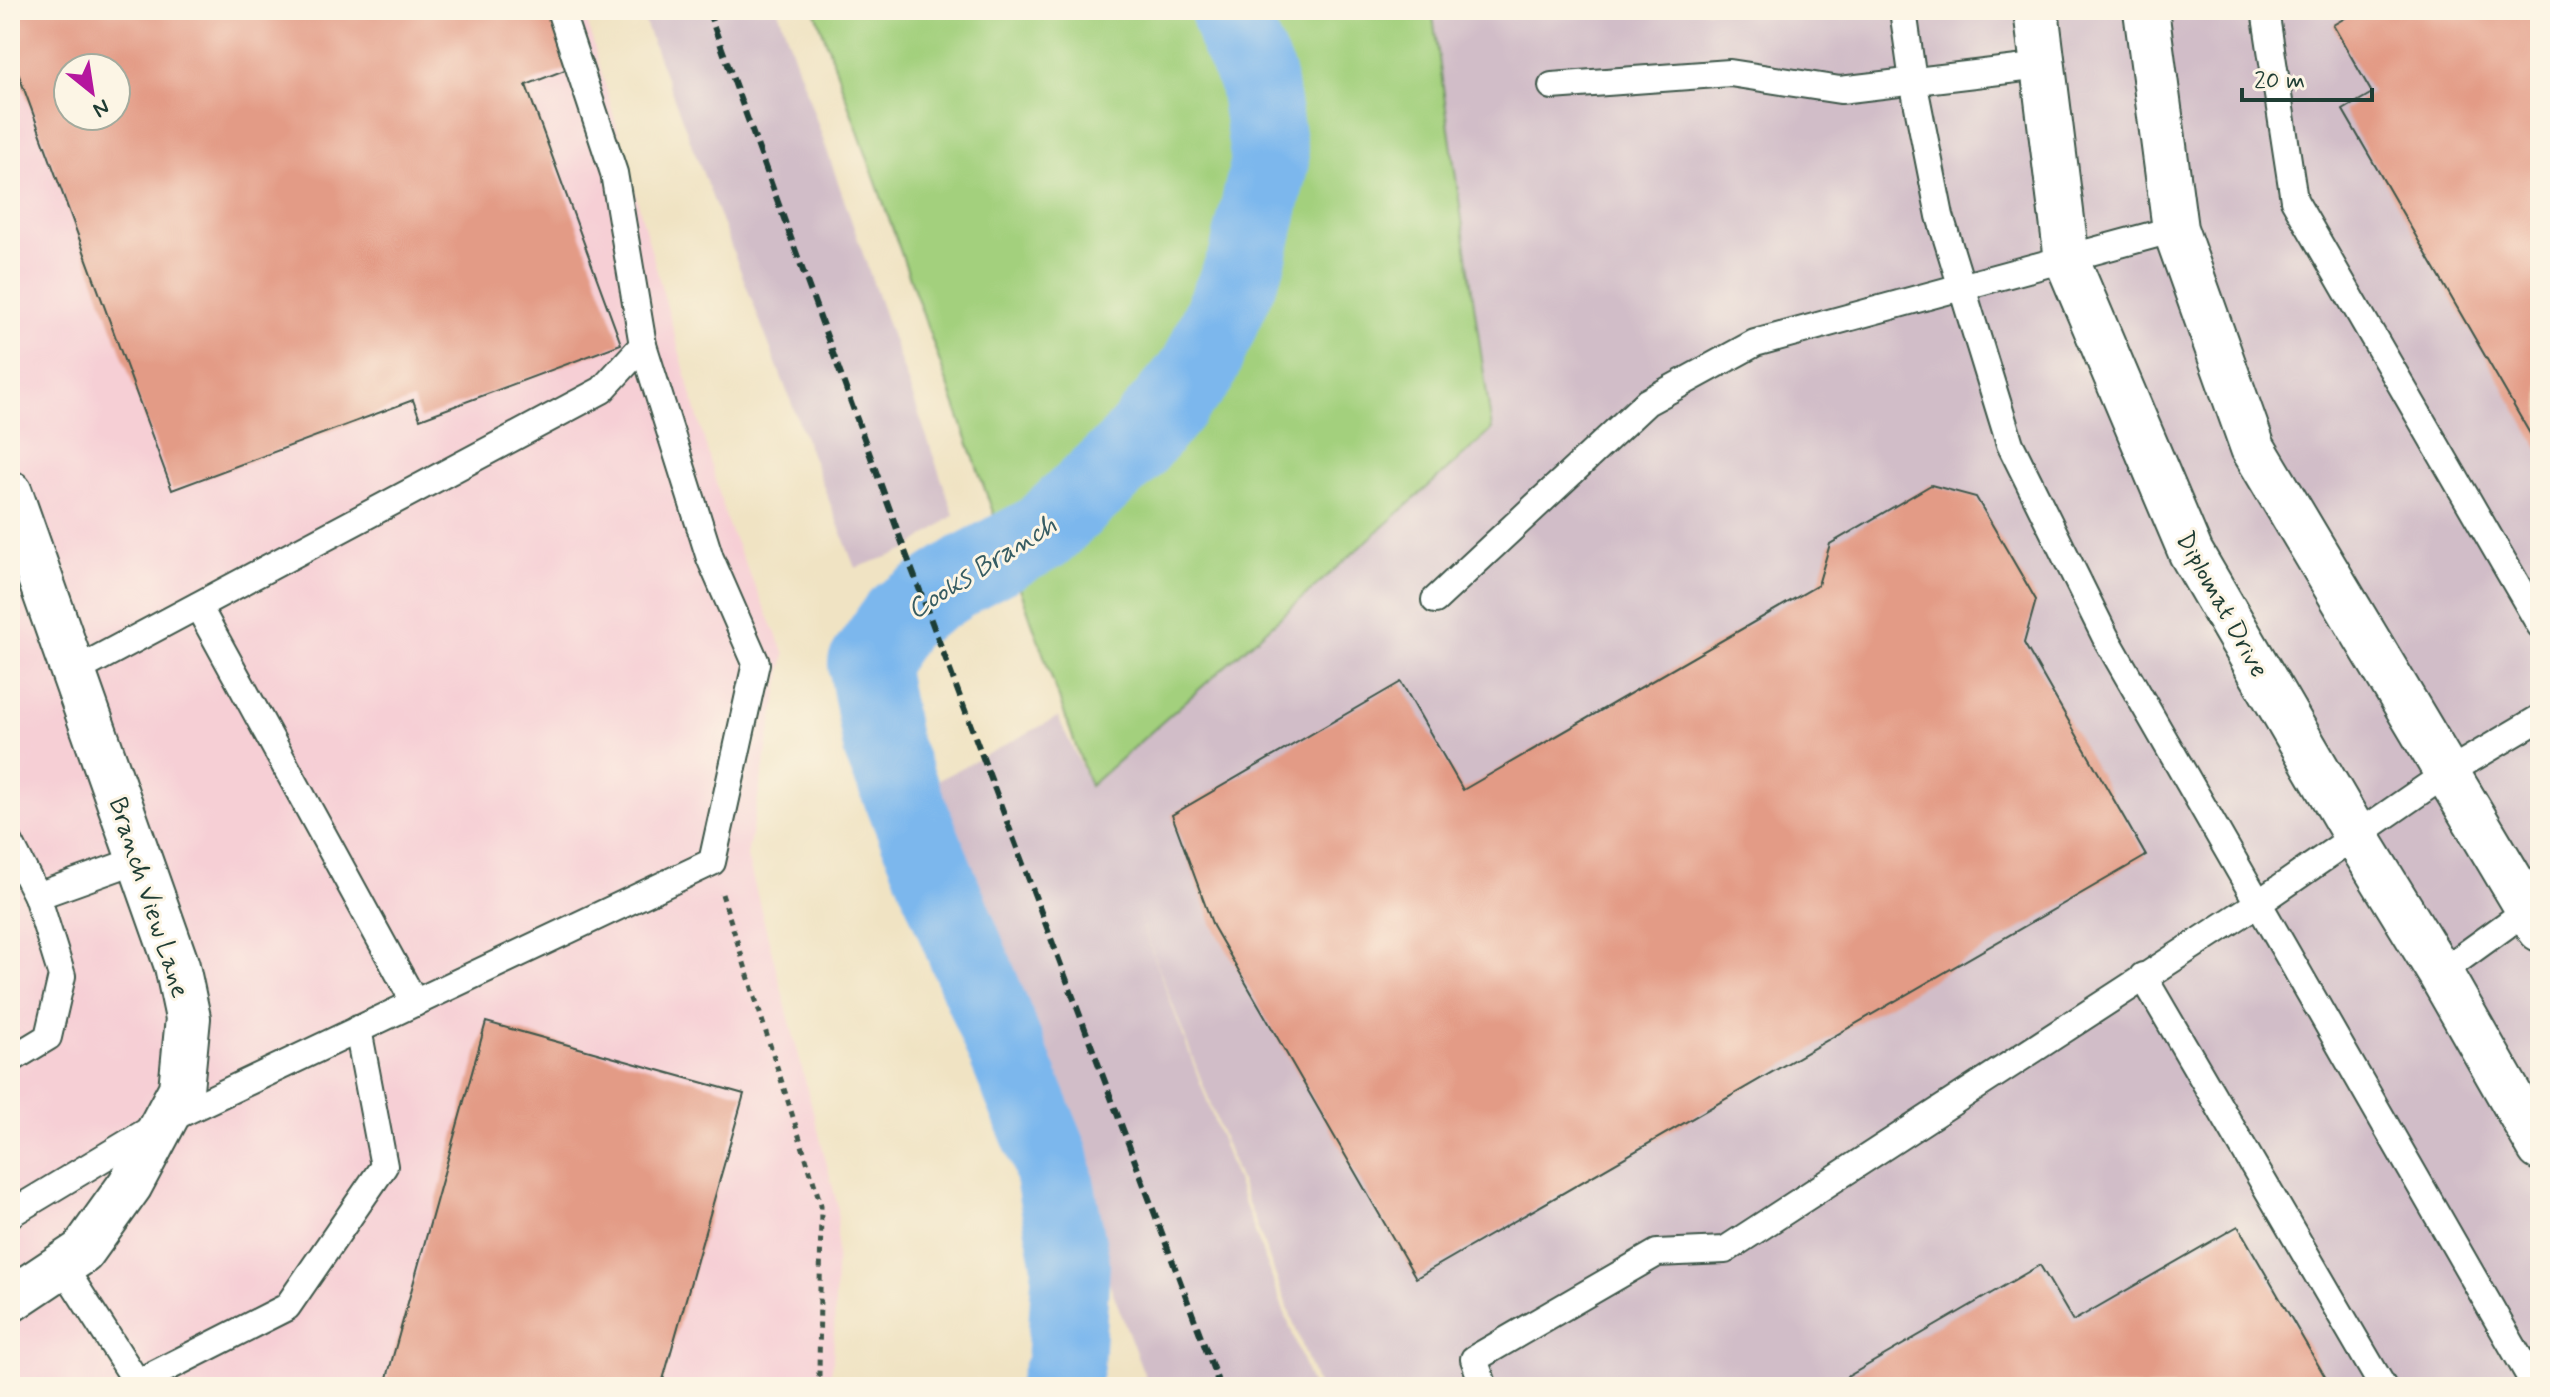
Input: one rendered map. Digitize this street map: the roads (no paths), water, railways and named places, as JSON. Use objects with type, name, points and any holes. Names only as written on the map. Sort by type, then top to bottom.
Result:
[{"type":"street","name":"Diplomat Drive","points":[[2036,10],[2067,260],[2191,553],[2540,1148]]},
{"type":"street","points":[[2146,10],[2175,229],[2253,448],[2447,773],[2536,913]]},
{"type":"street","name":"Branch View Lane","points":[[10,493],[177,966],[188,1018],[181,1089],[130,1185],[82,1252],[10,1300]]},
{"type":"lane","points":[[10,1214],[163,1122],[712,862],[756,663],[710,558],[643,345],[614,173],[560,10]]},
{"type":"lane","points":[[1903,10],[1913,81],[1940,216],[2010,444],[2106,638],[2536,1387]]},
{"type":"lane","points":[[2265,10],[2294,200],[2540,625]]},
{"type":"lane","points":[[1552,86],[1730,73],[1840,90],[2043,66]]},
{"type":"lane","points":[[1435,600],[1647,402],[1755,343],[2175,229]]},
{"type":"lane","points":[[73,672],[602,390],[643,345]]},
{"type":"lane","points":[[198,606],[415,1003]]},
{"type":"lane","points":[[1484,1387],[1474,1359],[1657,1253],[1725,1250],[2260,902],[2447,773],[2540,718]]},
{"type":"lane","points":[[10,843],[37,896],[62,976],[48,1037],[10,1060]]},
{"type":"lane","points":[[37,896],[140,859]]},
{"type":"lane","points":[[2440,973],[2536,913]]},
{"type":"lane","points":[[2143,976],[2383,1387]]},
{"type":"lane","points":[[62,1265],[138,1385],[287,1307],[384,1166],[358,1029]]},
{"type":"waterway","name":"Cooks Branch","points":[[1057,1387],[1065,1364],[1071,1264],[1050,1157],[882,746],[867,664],[898,618],[968,572],[1042,533],[1132,449],[1198,370],[1247,260],[1270,161],[1257,78],[1229,10]]},
{"type":"railway","points":[[708,10],[905,551],[1220,1387]]}]
